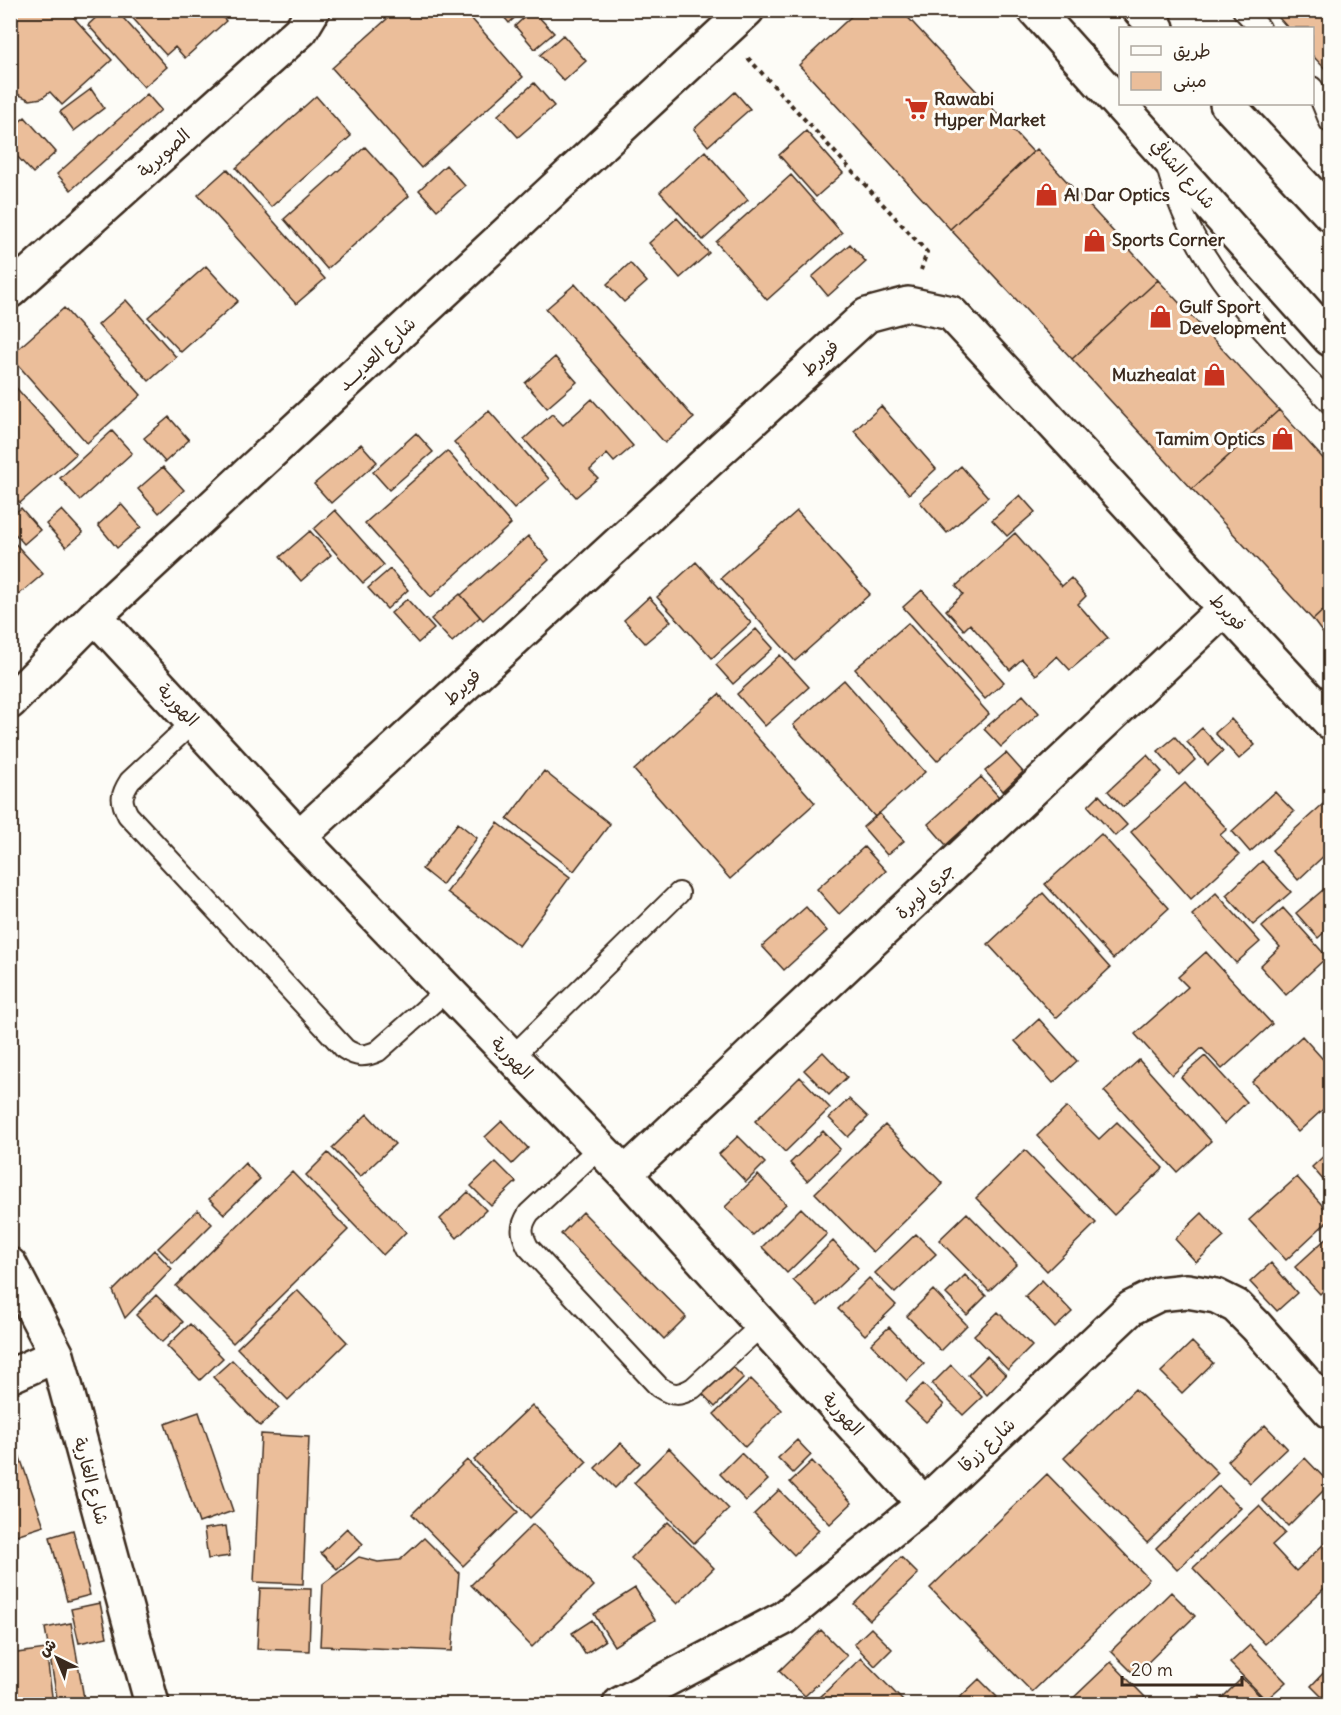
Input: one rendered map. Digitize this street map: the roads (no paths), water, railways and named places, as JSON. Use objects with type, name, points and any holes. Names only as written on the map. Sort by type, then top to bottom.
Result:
[{"type":"street","name":"الصويرية","points":[[10,291],[301,30],[313,10]]},
{"type":"street","name":"شارع الشافي","points":[[1035,10],[1119,103]]},
{"type":"street","points":[[1140,10],[1156,27]]},
{"type":"street","name":"شارع العديـــد","points":[[10,702],[95,616],[736,21]]},
{"type":"street","name":"شارع الشافي","points":[[1121,105],[1330,339]]},
{"type":"street","points":[[1228,105],[1330,214]]},
{"type":"street","name":"فويرط","points":[[298,837],[867,315],[908,304],[951,314],[1330,722]]},
{"type":"street","name":"جري لوبرة","points":[[625,1174],[1225,608]]},
{"type":"street","name":"الهورية","points":[[95,616],[298,837],[625,1174],[924,1504]]},
{"type":"street","name":"شارع الغارية","points":[[10,1265],[57,1355],[152,1704]]},
{"type":"street","name":"شارع زرقا","points":[[620,1704],[784,1618],[924,1504],[1131,1308],[1159,1294],[1187,1291],[1216,1296],[1236,1306],[1330,1411]]},
{"type":"street","points":[[10,1376],[57,1355]]},
{"type":"lane","points":[[1243,10],[1259,27]]},
{"type":"lane","points":[[1314,90],[1330,122]]},
{"type":"lane","points":[[1163,152],[1172,186],[1185,218],[1221,279],[1330,403]]},
{"type":"lane","points":[[193,722],[130,781],[123,791],[122,804],[128,815],[345,1049],[356,1056],[368,1056],[378,1051],[447,990]]},
{"type":"lane","points":[[512,1057],[679,893]]},
{"type":"lane","points":[[599,1148],[529,1213],[522,1224],[522,1236],[528,1247],[659,1388],[670,1394],[682,1394],[693,1388],[762,1325]]},
{"type":"place","name":"Rawabi Hyper Market","points":[[916,109]]},
{"type":"place","name":"Al Dar Optics","points":[[1046,195]]},
{"type":"place","name":"Sports Corner","points":[[1094,240]]},
{"type":"place","name":"Gulf Sport Development","points":[[1161,317]]},
{"type":"place","name":"Muzhealat","points":[[1214,375]]},
{"type":"place","name":"Tamim Optics","points":[[1283,439]]}]
